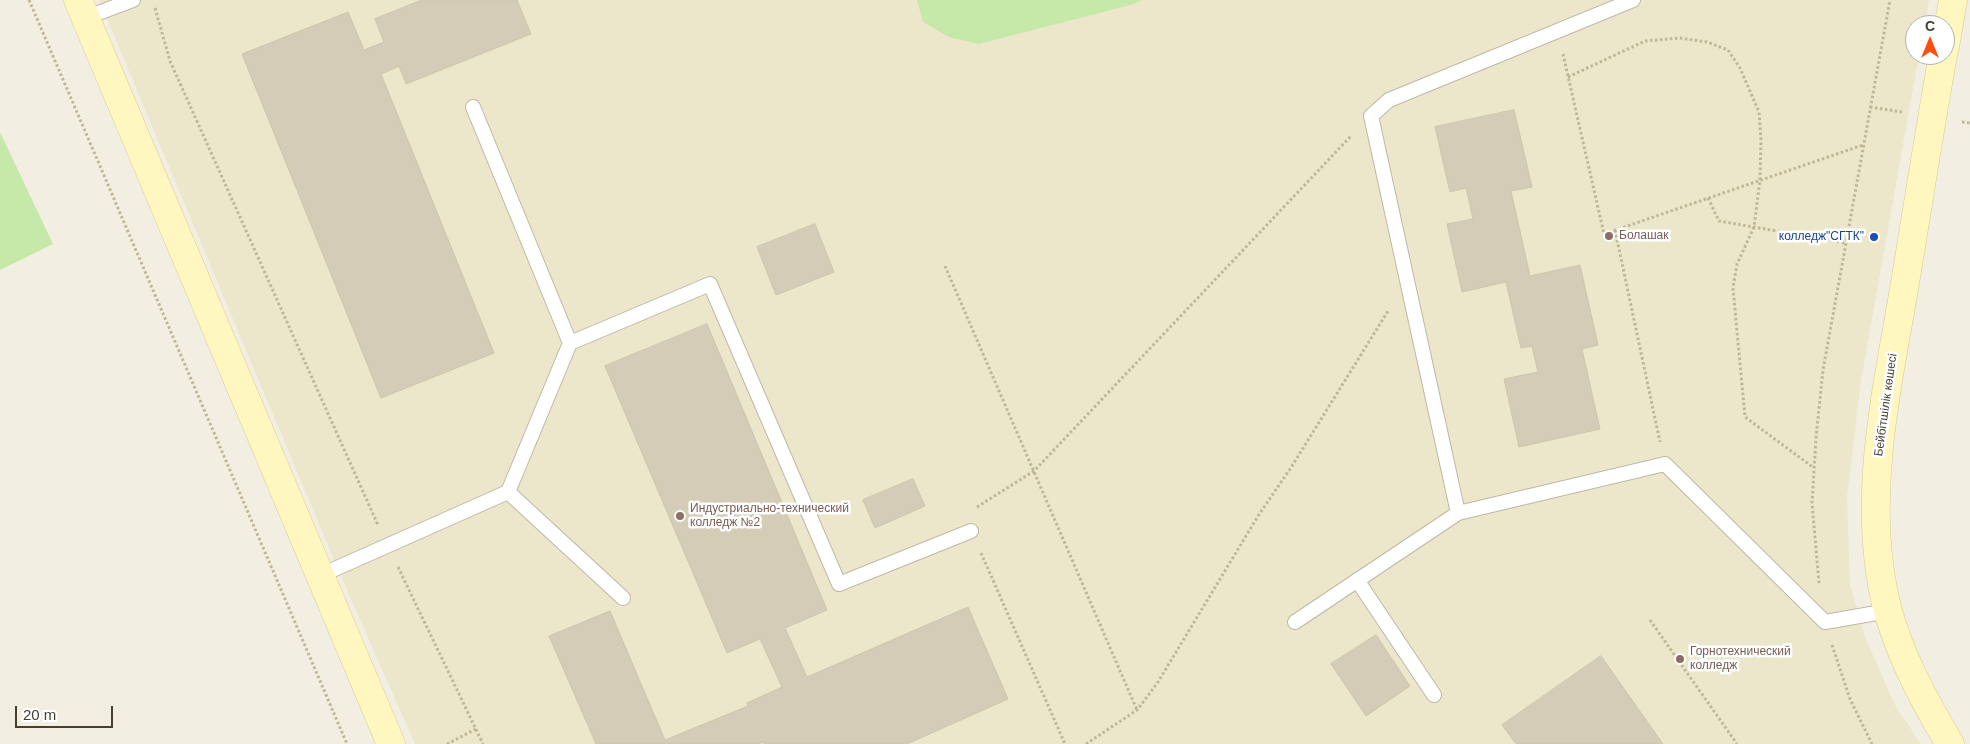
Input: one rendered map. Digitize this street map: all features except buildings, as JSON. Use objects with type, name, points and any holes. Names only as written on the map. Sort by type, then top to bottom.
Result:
[{"type":"street","points":[[1950,15],[1953,0]]},
{"type":"street","points":[[81,9],[319,576],[392,744]]},
{"type":"street","name":"Бейбітшілік көшесі","points":[[1942,65],[1884,402],[1876,471],[1875,517],[1878,551],[1888,611],[1908,666],[1926,705],[1950,744]]},
{"type":"lane","points":[[81,9],[133,0]]},
{"type":"lane","points":[[1458,513],[1370,116],[1388,100],[1633,0]]},
{"type":"lane","points":[[473,107],[570,343]]},
{"type":"lane","points":[[319,576],[387,544],[508,492],[570,343],[710,284],[839,584],[971,531]]},
{"type":"lane","points":[[1295,622],[1458,513],[1665,464],[1825,622],[1888,611]]},
{"type":"lane","points":[[508,492],[623,598]]},
{"type":"lane","points":[[1357,580],[1434,696]]},
{"type":"path","points":[[29,0],[347,744]]},
{"type":"path","points":[[153,0],[170,61],[387,544],[483,744]]},
{"type":"path","points":[[1872,744],[1850,699],[1825,622],[1819,586],[1812,502],[1823,370],[1890,0]]},
{"type":"path","points":[[1558,31],[1604,234],[1863,145]]},
{"type":"path","points":[[1568,77],[1645,41],[1680,38],[1707,42],[1728,50],[1743,74],[1759,112],[1760,180],[1754,227],[1738,264],[1733,288],[1746,417],[1814,468]]},
{"type":"path","points":[[1064,744],[964,515],[1034,471],[1370,116]]},
{"type":"path","points":[[1708,198],[1719,221],[1846,243]]},
{"type":"path","points":[[1615,230],[1665,464]]},
{"type":"path","points":[[945,266],[1137,710]]},
{"type":"path","points":[[1086,744],[1137,710],[1158,682],[1258,516],[1292,466],[1407,281]]},
{"type":"path","points":[[1650,620],[1737,744]]},
{"type":"path","points":[[447,744],[476,729]]},
{"type":"shaded area","points":[[99,0],[1929,0],[1927,15],[1905,15],[1905,65],[1917,65],[1861,381],[1847,497],[1850,584],[1865,637],[1895,705],[1921,744],[415,744],[342,579]]},
{"type":"green space","points":[[917,0],[1142,0],[1134,4],[979,44],[949,37],[923,22]]},
{"type":"green space","points":[[0,132],[53,244],[0,270]]},
{"type":"place","name":"Болашак","points":[[1609,236]]},
{"type":"place","name":"колледж\"СГТК\"","points":[[1874,237]]},
{"type":"place","name":"Индустриально-технический колледж №2","points":[[680,516]]},
{"type":"place","name":"Горнотехнический колледж","points":[[1680,659]]}]
